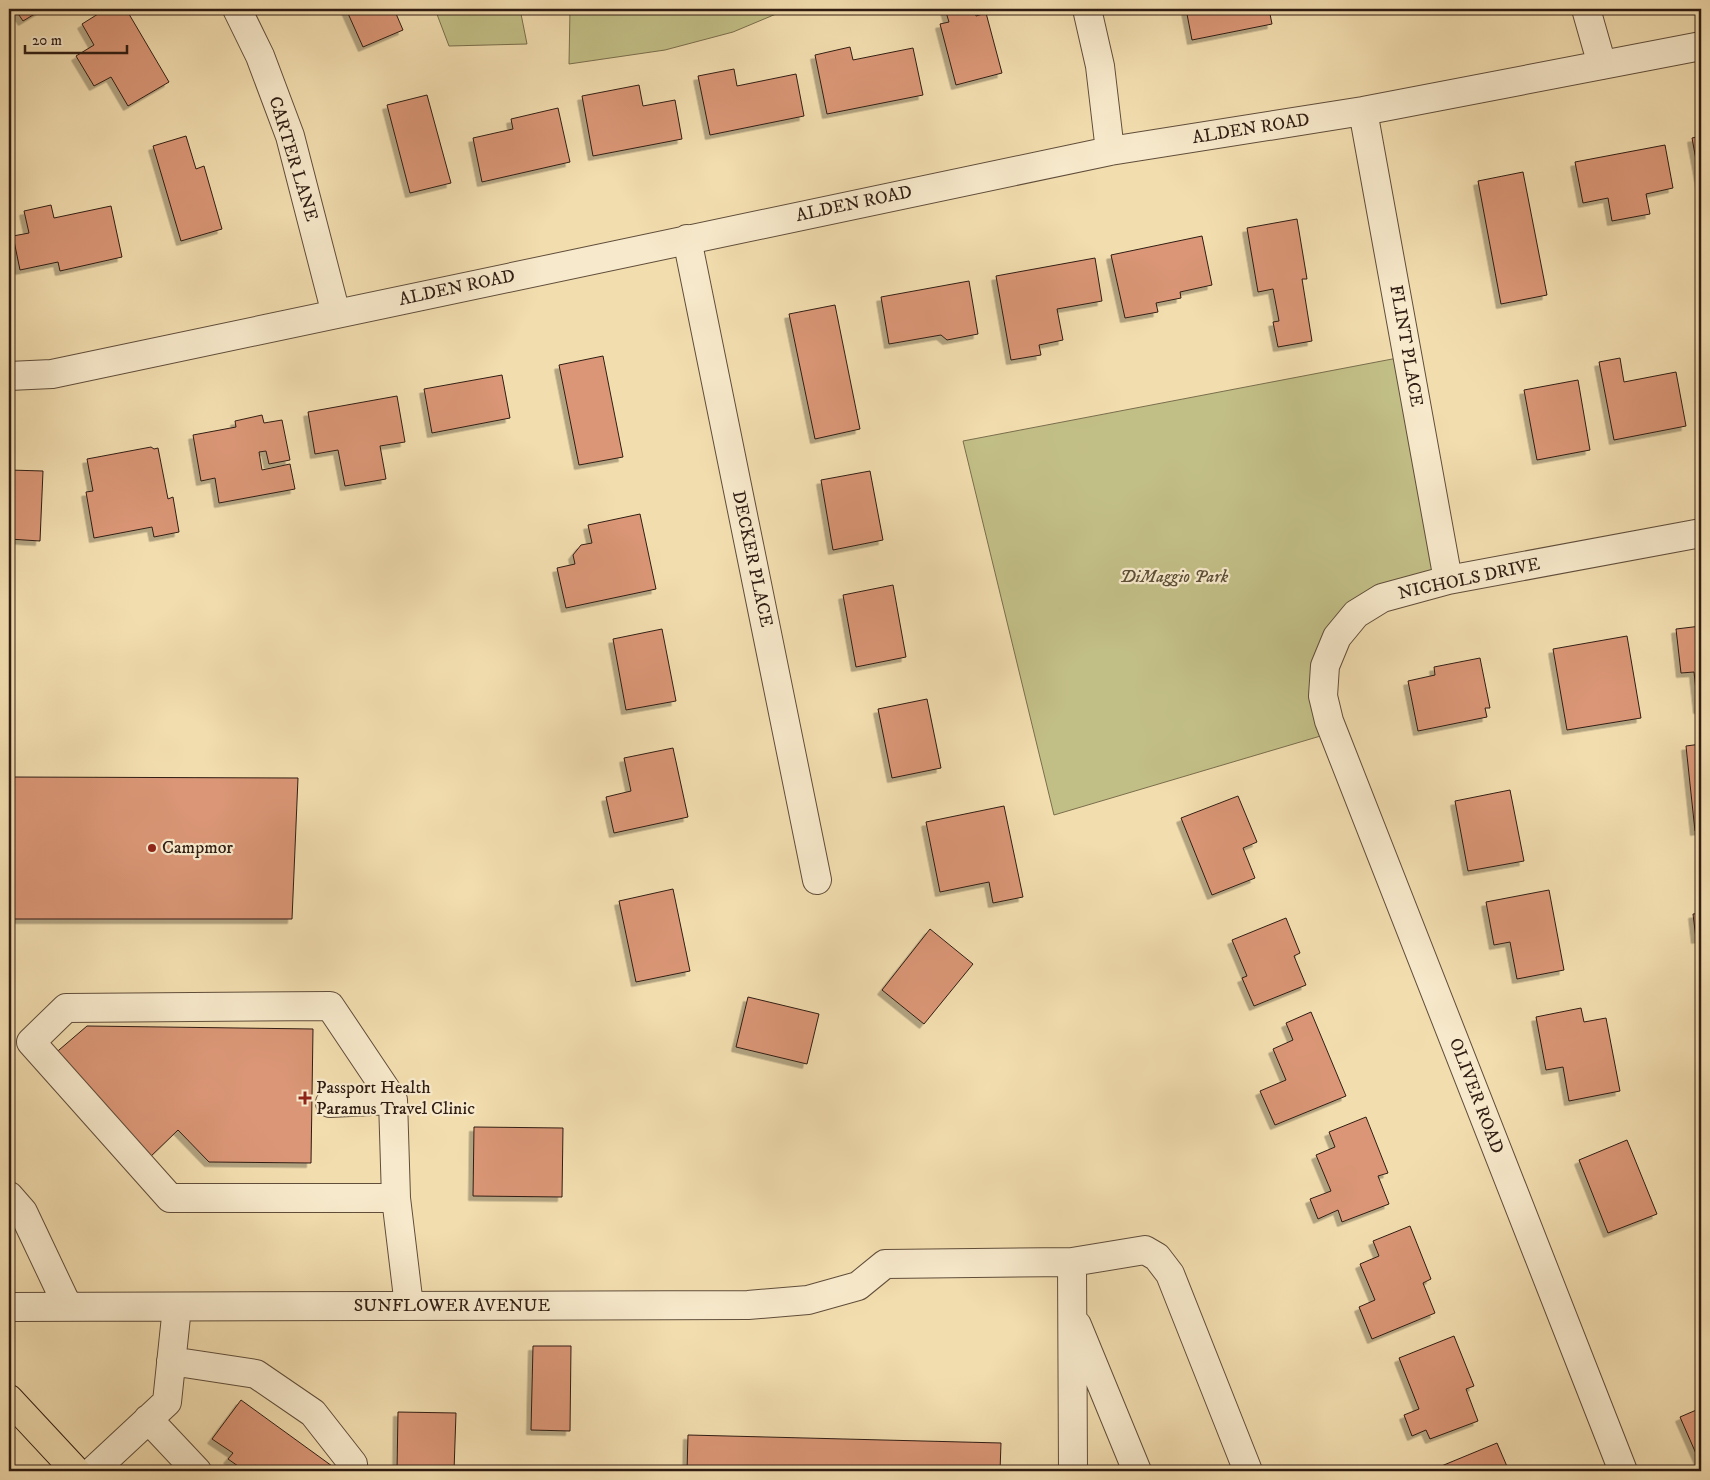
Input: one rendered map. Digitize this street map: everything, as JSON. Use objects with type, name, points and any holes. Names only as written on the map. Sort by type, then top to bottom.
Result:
[{"type":"highway","points":[[9,1399],[76,1471]]},
{"type":"street","name":"CARTER LANE","points":[[237,9],[260,56],[290,136],[336,314]]},
{"type":"street","points":[[1088,9],[1100,66],[1110,151]]},
{"type":"street","points":[[1586,9],[1602,64]]},
{"type":"street","name":"ALDEN ROAD","points":[[9,376],[52,374],[1110,151],[1364,111],[1701,46]]},
{"type":"street","name":"FLINT PLACE","points":[[1364,111],[1448,580]]},
{"type":"street","name":"DECKER PLACE","points":[[686,239],[818,880]]},
{"type":"street","name":"NICHOLS DRIVE","points":[[1329,721],[1323,696],[1325,666],[1337,636],[1356,614],[1382,598],[1448,580],[1701,533]]},
{"type":"street","name":"OLIVER ROAD","points":[[1329,721],[1624,1471]]},
{"type":"street","points":[[396,1198],[170,1198],[31,1042],[66,1008],[330,1006],[393,1100],[396,1198],[409,1306]]},
{"type":"street","points":[[330,1103],[393,1100]]},
{"type":"street","points":[[9,1196],[23,1212],[68,1307]]},
{"type":"street","points":[[1072,1471],[1072,1262],[1146,1250],[1157,1257],[1170,1274],[1248,1471]]},
{"type":"street","name":"SUNFLOWER AVENUE","points":[[9,1307],[748,1305],[808,1300],[858,1286],[885,1264],[1072,1262]]},
{"type":"street","points":[[93,1471],[167,1402],[177,1307]]},
{"type":"street","points":[[1072,1312],[1137,1471]]},
{"type":"street","points":[[171,1362],[256,1374],[313,1413],[354,1464],[351,1471]]},
{"type":"street","points":[[148,1419],[197,1471]]},
{"type":"green space","points":[[435,9],[520,9],[527,44],[449,46]]},
{"type":"green space","points":[[570,9],[788,9],[733,32],[665,50],[569,64]]},
{"type":"green space","name":"DiMaggio Park","points":[[1408,356],[1448,580],[1382,598],[1337,637],[1334,732],[1054,815],[963,441]]},
{"type":"building","points":[[15,9],[43,9],[23,21]]},
{"type":"building","points":[[106,9],[126,9],[169,82],[128,106],[111,77],[94,86],[76,56],[94,45],[82,24]]},
{"type":"building","points":[[346,9],[394,9],[403,30],[363,47]]},
{"type":"building","points":[[945,9],[974,9],[976,16],[986,13],[1002,73],[956,85],[940,24],[949,22]]},
{"type":"building","points":[[1186,9],[1269,9],[1272,24],[1192,40]]},
{"type":"building","points":[[850,47],[853,60],[913,48],[923,95],[827,114],[815,55]]},
{"type":"building","points":[[734,69],[737,86],[796,74],[804,116],[710,135],[698,76]]},
{"type":"building","points":[[639,85],[643,106],[675,100],[682,139],[593,156],[582,96]]},
{"type":"building","points":[[427,95],[451,183],[410,193],[387,105]]},
{"type":"building","points":[[558,108],[570,162],[482,182],[473,138],[513,129],[511,119]]},
{"type":"building","points":[[186,136],[196,169],[204,166],[222,229],[181,241],[153,146]]},
{"type":"building","points":[[1701,136],[1701,187],[1692,138]]},
{"type":"building","points":[[1665,145],[1673,188],[1646,194],[1650,214],[1612,221],[1608,198],[1583,203],[1575,162]]},
{"type":"building","points":[[1523,172],[1547,295],[1501,304],[1478,181]]},
{"type":"building","points":[[51,205],[54,218],[111,206],[122,257],[60,271],[58,262],[20,270],[13,236],[29,233],[24,211]]},
{"type":"building","points":[[1297,219],[1307,279],[1302,279],[1312,341],[1278,347],[1273,322],[1279,321],[1273,289],[1258,292],[1247,228]]},
{"type":"building","points":[[1202,236],[1212,285],[1180,292],[1181,298],[1156,303],[1158,312],[1125,318],[1111,255]]},
{"type":"building","points":[[1095,258],[1102,301],[1057,309],[1063,340],[1039,345],[1041,355],[1011,360],[996,276]]},
{"type":"building","points":[[969,281],[978,334],[947,340],[941,335],[889,344],[881,297]]},
{"type":"building","points":[[835,305],[860,429],[815,439],[789,314]]},
{"type":"building","points":[[603,356],[623,457],[579,465],[559,365]]},
{"type":"building","points":[[1620,358],[1624,382],[1676,372],[1686,426],[1614,440],[1599,362]]},
{"type":"building","points":[[502,375],[510,418],[432,433],[424,389]]},
{"type":"building","points":[[1578,380],[1590,450],[1537,460],[1524,390]]},
{"type":"building","points":[[397,396],[405,442],[380,446],[386,479],[345,486],[338,450],[315,454],[308,412]]},
{"type":"building","points":[[262,415],[264,423],[282,420],[290,460],[269,464],[266,451],[259,452],[262,470],[290,464],[295,489],[219,503],[215,478],[201,481],[193,435],[236,427],[235,421]]},
{"type":"building","points":[[151,447],[154,449],[158,448],[168,499],[173,497],[179,532],[154,537],[152,527],[94,538],[86,492],[93,491],[87,459]]},
{"type":"building","points":[[9,470],[43,471],[40,541],[9,539]]},
{"type":"building","points":[[870,471],[883,540],[833,550],[821,480]]},
{"type":"building","points":[[640,514],[656,589],[566,608],[557,568],[575,564],[573,555],[581,545],[592,543],[588,525]]},
{"type":"building","points":[[893,585],[906,657],[856,667],[843,595]]},
{"type":"building","points":[[1701,626],[1701,709],[1698,709],[1694,672],[1681,673],[1676,629]]},
{"type":"building","points":[[662,629],[676,701],[626,710],[613,639]]},
{"type":"building","points":[[1627,636],[1641,718],[1567,730],[1553,649]]},
{"type":"building","points":[[1480,658],[1490,708],[1485,708],[1487,717],[1418,731],[1408,681],[1435,675],[1434,667]]},
{"type":"building","points":[[927,699],[941,768],[892,778],[878,709]]},
{"type":"building","points":[[1701,744],[1701,830],[1695,831],[1686,746]]},
{"type":"building","points":[[673,748],[688,817],[614,833],[606,797],[631,791],[624,758]]},
{"type":"building","name":"Campmor","points":[[9,777],[298,778],[292,919],[9,919]]},
{"type":"building","points":[[1510,790],[1524,861],[1468,871],[1455,801]]},
{"type":"building","points":[[1238,796],[1257,842],[1243,848],[1255,878],[1212,895],[1181,818]]},
{"type":"building","points":[[1004,806],[1023,897],[993,903],[989,882],[940,892],[926,822]]},
{"type":"building","points":[[673,889],[690,971],[636,982],[619,901]]},
{"type":"building","points":[[1549,890],[1564,970],[1517,979],[1510,942],[1494,945],[1486,902]]},
{"type":"building","points":[[1701,913],[1701,938],[1696,939],[1693,914]]},
{"type":"building","points":[[1286,918],[1300,953],[1294,956],[1306,985],[1254,1006],[1242,978],[1247,976],[1232,940]]},
{"type":"building","points":[[930,929],[973,964],[924,1024],[882,990]]},
{"type":"building","points":[[748,997],[819,1014],[807,1064],[736,1047]]},
{"type":"building","points":[[1581,1008],[1584,1022],[1606,1018],[1620,1091],[1569,1101],[1563,1067],[1546,1070],[1536,1017]]},
{"type":"building","points":[[1311,1012],[1346,1096],[1275,1125],[1260,1091],[1286,1080],[1273,1049],[1293,1040],[1286,1023]]},
{"type":"building","points":[[87,1026],[313,1029],[311,1163],[209,1162],[178,1130],[147,1160],[52,1056]]},
{"type":"building","points":[[1366,1117],[1388,1173],[1378,1176],[1389,1204],[1342,1222],[1338,1210],[1318,1219],[1310,1199],[1331,1191],[1316,1155],[1335,1147],[1329,1132]]},
{"type":"building","points":[[474,1127],[563,1128],[562,1197],[473,1196]]},
{"type":"building","points":[[1627,1140],[1657,1214],[1608,1233],[1579,1160]]},
{"type":"building","points":[[1410,1226],[1431,1279],[1423,1283],[1435,1313],[1372,1339],[1359,1307],[1375,1300],[1360,1264],[1379,1256],[1373,1241]]},
{"type":"building","points":[[1454,1336],[1474,1386],[1466,1389],[1478,1421],[1430,1439],[1426,1430],[1412,1436],[1404,1415],[1419,1409],[1399,1358]]},
{"type":"building","points":[[533,1346],[571,1346],[570,1431],[531,1430]]},
{"type":"building","points":[[241,1400],[332,1466],[328,1471],[263,1471],[255,1465],[250,1471],[245,1471],[228,1459],[233,1453],[212,1439]]},
{"type":"building","points":[[1701,1408],[1701,1465],[1680,1417]]},
{"type":"building","points":[[398,1412],[456,1413],[454,1471],[397,1471]]},
{"type":"building","points":[[688,1435],[1001,1443],[1000,1471],[687,1471]]},
{"type":"building","points":[[1497,1443],[1509,1471],[1440,1471],[1439,1467]]},
{"type":"place","name":"Campmor","points":[[152,848]]},
{"type":"place","name":"Passport Health Paramus Travel Clinic","points":[[305,1098]]}]
